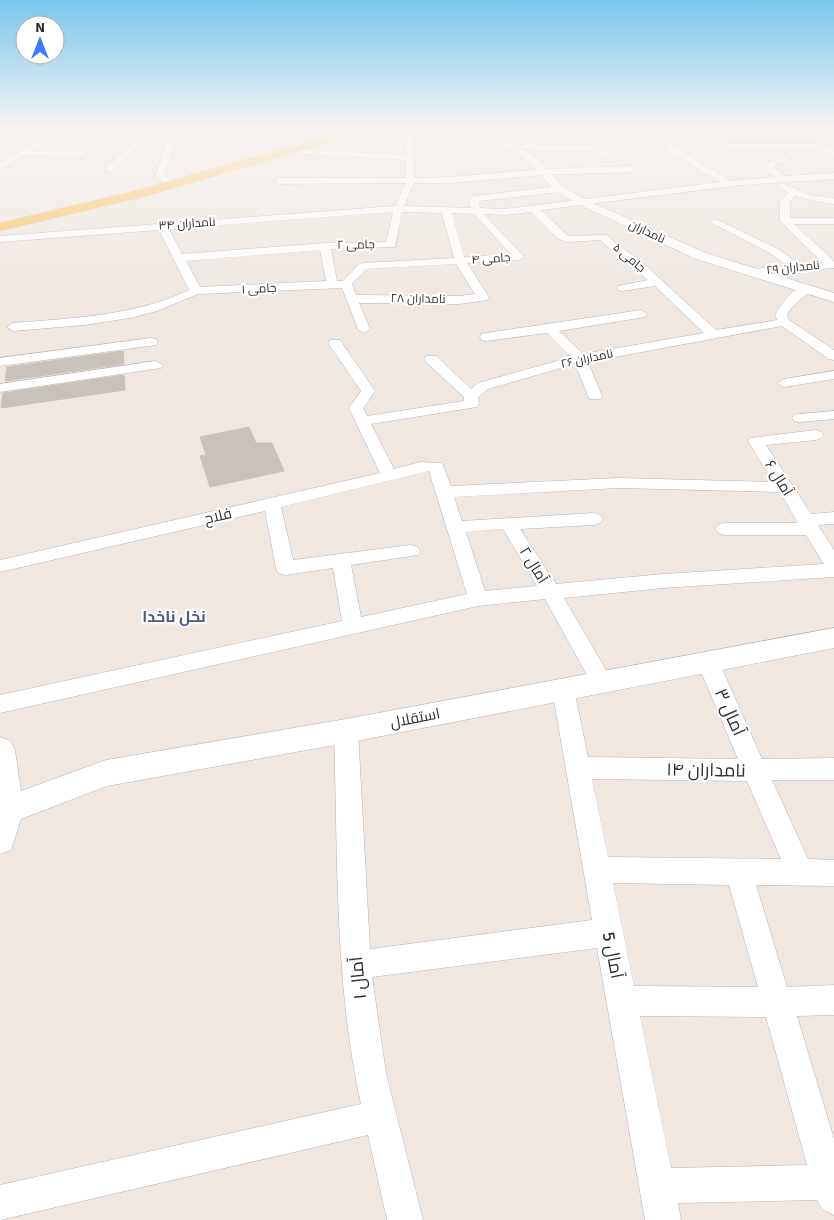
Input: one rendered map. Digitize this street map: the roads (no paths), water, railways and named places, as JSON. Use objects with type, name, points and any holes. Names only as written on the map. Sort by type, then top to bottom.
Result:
[{"type":"main road","points":[[0,220],[146,185]]},
{"type":"main road","points":[[0,227],[171,185]]},
{"type":"street","points":[[398,209],[408,185]]},
{"type":"street","name":"نامداران","points":[[555,185],[559,189],[584,203],[701,256],[834,298]]},
{"type":"street","name":"نامداران ۳۴","points":[[0,239],[398,209],[506,212],[715,185]]},
{"type":"street","points":[[778,185],[792,194],[822,201],[834,201]]},
{"type":"street","points":[[708,186],[720,193]]},
{"type":"street","points":[[476,211],[474,200],[478,198],[559,189]]},
{"type":"street","points":[[792,194],[785,202],[785,221],[833,265]]},
{"type":"street","points":[[620,198],[634,205]]},
{"type":"street","name":"جامی ۲","points":[[332,285],[325,246],[391,245],[398,209]]},
{"type":"street","name":"جامی ۵","points":[[534,209],[562,238],[602,237],[642,268],[714,335]]},
{"type":"street","points":[[364,329],[346,284],[363,266],[460,261],[446,211]]},
{"type":"street","name":"جامی ۴","points":[[460,261],[519,257],[476,211]]},
{"type":"street","points":[[785,221],[834,221]]},
{"type":"street","points":[[715,222],[774,252],[797,268]]},
{"type":"street","points":[[13,327],[145,312],[178,301],[196,290],[162,226]]},
{"type":"street","points":[[178,258],[325,246]]},
{"type":"street","name":"نامداران ۲۸","points":[[352,299],[459,300],[484,298],[460,261]]},
{"type":"street","name":"نامداران ۲۹","points":[[753,272],[833,265]]},
{"type":"street","points":[[622,288],[657,282]]},
{"type":"street","name":"جامی ۱","points":[[196,290],[346,284]]},
{"type":"street","points":[[805,290],[790,300],[781,315],[784,322],[834,356]]},
{"type":"street","points":[[486,337],[641,314]]},
{"type":"street","name":"نامداران ۲۶","points":[[361,421],[472,404],[471,396],[484,386],[580,359],[784,322]]},
{"type":"street","points":[[550,329],[580,359],[595,396]]},
{"type":"street","points":[[0,362],[152,342]]},
{"type":"street","points":[[335,343],[368,391],[356,408],[389,476]]},
{"type":"street","points":[[431,360],[471,396]]},
{"type":"street","points":[[0,388],[156,365]]},
{"type":"street","points":[[784,383],[834,375]]},
{"type":"street","points":[[799,418],[834,415]]},
{"type":"street","name":"آمال ۶","points":[[816,435],[756,441],[834,565]]},
{"type":"street","name":"فلاح","points":[[0,566],[389,476],[420,467],[436,466],[444,492]]},
{"type":"street","points":[[478,599],[444,492],[618,483],[784,487]]},
{"type":"street","points":[[272,503],[285,568],[412,551]]},
{"type":"street","points":[[724,529],[808,525],[834,518]]},
{"type":"street","name":"آمال ۲","points":[[508,523],[563,522],[594,519]]},
{"type":"street","points":[[456,528],[508,523]]},
{"type":"street","name":"آمال ۲","points":[[508,523],[550,591],[602,682]]},
{"type":"street","points":[[341,560],[353,627]]},
{"type":"street","points":[[0,704],[478,599],[550,591],[834,570]]},
{"type":"street","name":"استقلال","points":[[4,812],[106,773],[346,731],[834,638]]},
{"type":"street","name":"آمال ۳","points":[[708,662],[800,873]]},
{"type":"street","name":"آمال 5","points":[[563,689],[663,1220]]},
{"type":"street","name":"آمال ۱","points":[[346,731],[356,965],[370,1073],[405,1220]]},
{"type":"street","points":[[0,750],[4,812],[0,839]]},
{"type":"street","name":"نامداران ۱۴","points":[[578,768],[834,769]]},
{"type":"street","points":[[597,870],[834,874]]},
{"type":"street","points":[[657,1186],[832,1190],[739,872]]},
{"type":"street","points":[[356,965],[609,932]]},
{"type":"street","points":[[622,1001],[777,1002],[834,1000]]},
{"type":"street","points":[[0,1203],[380,1116]]},
{"type":"district","name":"نخل ناخدا","points":[[174,617]]}]
